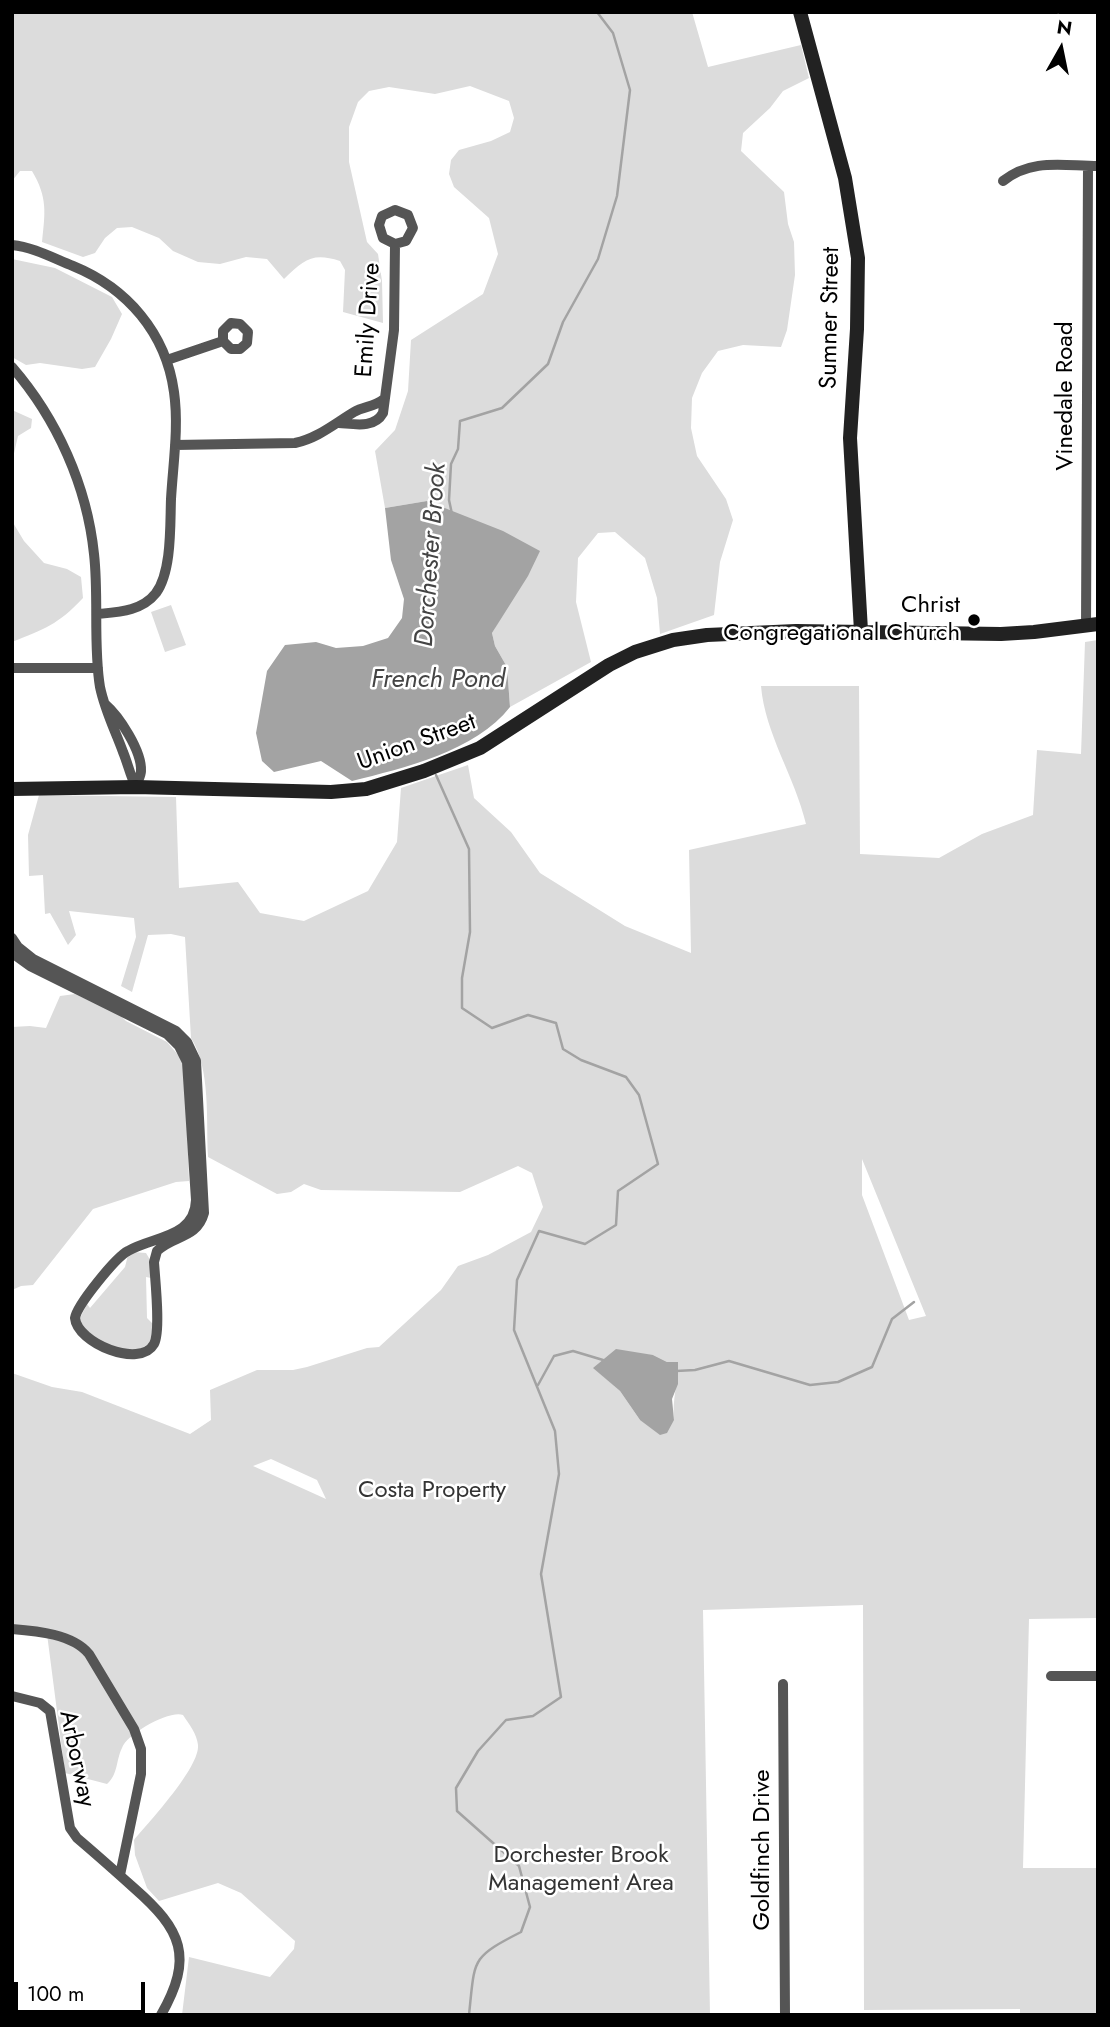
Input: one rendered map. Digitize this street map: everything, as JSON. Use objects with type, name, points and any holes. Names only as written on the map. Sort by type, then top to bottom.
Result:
[{"type":"main road","name":"Sumner Street","points":[[800,12],[845,178],[858,258],[857,328],[850,438],[861,631]]},
{"type":"main road","name":"Union Street","points":[[12,789],[136,787],[350,791],[387,783],[480,748],[583,680],[635,652],[685,638],[748,633],[861,631],[1001,634],[1092,625]]},
{"type":"street","points":[[1003,181],[1031,165],[1093,166]]},
{"type":"street","name":"Vinedale Road","points":[[1092,625],[1086,525],[1093,306],[1093,166]]},
{"type":"street","name":"Emily Drive","points":[[174,445],[295,443],[310,439],[354,412],[376,405],[384,399],[395,321],[395,244]]},
{"type":"street","points":[[12,245],[27,248],[82,270],[120,292],[137,309],[151,329],[167,360],[174,393],[174,445],[168,548],[162,583],[148,600],[137,607],[122,612],[98,614]]},
{"type":"street","points":[[167,360],[223,341]]},
{"type":"street","points":[[12,367],[43,408],[64,446],[81,488],[94,554],[98,668],[105,704],[116,713],[135,748],[141,772],[136,787]]},
{"type":"street","points":[[1086,525],[1098,523]]},
{"type":"street","points":[[12,668],[98,668]]},
{"type":"street","points":[[12,939],[32,962]]},
{"type":"street","points":[[12,953],[107,1000],[167,1034],[179,1046],[188,1067],[196,1200],[194,1213],[184,1228],[121,1255],[78,1308],[75,1318],[75,1325],[89,1340],[129,1354],[142,1353],[152,1348],[157,1332],[156,1253],[161,1247],[194,1231],[203,1216],[197,1066],[190,1046],[176,1031],[107,1000]]},
{"type":"street","points":[[142,1245],[156,1253]]},
{"type":"street","name":"Arborway","points":[[12,1629],[65,1638],[81,1645],[137,1734],[142,1754],[141,1774],[120,1875]]},
{"type":"street","points":[[1051,1676],[1098,1676]]},
{"type":"street","name":"Goldfinch Drive","points":[[783,1684],[785,2015]]},
{"type":"street","name":"Arborway","points":[[12,1696],[36,1701],[48,1708],[70,1828],[77,1838],[156,1906],[166,1918],[178,1943],[178,1978],[161,2015]]},
{"type":"green space","points":[[12,12],[692,12],[708,67],[801,45],[809,78],[783,91],[770,108],[743,133],[741,151],[784,192],[788,224],[794,242],[795,275],[787,330],[781,347],[743,345],[718,351],[702,373],[692,398],[691,428],[697,456],[726,499],[733,520],[720,562],[714,615],[660,634],[657,598],[645,558],[615,532],[598,533],[578,558],[576,602],[591,662],[510,707],[507,667],[495,646],[492,633],[511,600],[427,501],[385,508],[375,451],[395,430],[408,391],[411,340],[483,294],[498,254],[489,218],[454,187],[449,174],[451,160],[459,150],[491,141],[510,132],[514,118],[509,101],[470,86],[435,94],[389,87],[369,91],[358,102],[349,127],[349,162],[367,242],[378,254],[383,323],[343,312],[345,270],[340,261],[330,258],[309,260],[284,279],[267,259],[246,257],[220,264],[198,262],[173,251],[159,238],[132,227],[117,228],[105,238],[95,253],[83,257],[42,242],[44,206],[41,189],[32,171],[20,171],[12,181]]},
{"type":"green space","points":[[12,259],[55,268],[112,297],[122,314],[95,367],[82,369],[40,363],[26,365],[12,357]]},
{"type":"green space","points":[[12,410],[32,419],[31,428],[18,436],[12,462]]},
{"type":"green space","points":[[12,521],[24,541],[44,563],[67,569],[81,577],[83,598],[50,625],[12,642]]},
{"type":"green space","points":[[171,605],[186,645],[165,652],[151,612]]},
{"type":"green space","points":[[1098,640],[1098,1618],[1029,1619],[1023,1868],[1098,1868],[1098,2015],[1020,2015],[1020,2009],[864,2010],[863,1605],[703,1610],[710,2015],[182,2015],[189,1957],[270,1977],[294,1949],[295,1941],[241,1893],[218,1883],[159,1901],[147,1888],[135,1855],[134,1840],[173,1794],[196,1755],[196,1737],[183,1715],[177,1714],[159,1720],[125,1742],[115,1772],[107,1784],[65,1773],[47,1634],[12,1624],[12,1373],[52,1387],[82,1392],[190,1434],[211,1420],[210,1390],[257,1370],[293,1370],[367,1348],[379,1347],[441,1290],[458,1266],[488,1255],[531,1232],[543,1207],[532,1173],[518,1166],[460,1192],[321,1190],[304,1184],[291,1192],[277,1194],[208,1157],[205,1080],[191,1038],[185,937],[171,934],[148,935],[132,992],[121,986],[136,937],[134,918],[69,911],[76,935],[68,945],[50,913],[45,914],[43,875],[29,876],[28,835],[39,795],[176,797],[179,888],[238,882],[260,913],[304,921],[368,891],[397,842],[401,788],[468,765],[474,798],[511,832],[540,873],[625,926],[691,953],[689,850],[806,824],[768,721],[761,686],[859,686],[860,854],[939,858],[982,834],[1033,815],[1037,750],[1081,754],[1085,642]],"holes":[[[862,1159],[926,1316],[909,1320],[862,1195]],[[653,1355],[667,1362],[678,1363],[674,1420],[640,1420],[620,1391],[594,1368]],[[271,1459],[317,1480],[326,1499],[253,1466]]]},
{"type":"green space","points":[[75,994],[120,1015],[126,1021],[167,1042],[185,1063],[189,1181],[176,1182],[93,1209],[33,1285],[12,1290],[12,1027],[46,1028],[60,996]]},
{"type":"green space","points":[[133,1252],[146,1253],[152,1263],[151,1278],[146,1277],[147,1318],[154,1325],[152,1342],[133,1353],[97,1341],[78,1322],[87,1304],[90,1308],[125,1267],[128,1255]]},
{"type":"water","name":"French Pond","points":[[427,501],[503,531],[540,551],[528,576],[492,633],[495,646],[507,667],[510,707],[496,722],[459,746],[438,756],[394,770],[352,781],[321,761],[274,772],[262,761],[256,733],[267,671],[285,645],[316,642],[336,648],[363,646],[388,638],[402,618],[404,599],[391,560],[385,508]]},
{"type":"water","points":[[616,1349],[653,1355],[667,1362],[678,1362],[678,1384],[672,1399],[674,1420],[667,1433],[660,1435],[640,1420],[620,1391],[593,1368]]},
{"type":"waterway","name":"Dorchester Brook","points":[[452,514],[449,500],[451,464],[458,449],[460,421],[502,408],[548,364],[563,322],[598,259],[617,196],[630,90],[613,33],[597,12]]},
{"type":"waterway","name":"Dorchester Brook","points":[[436,775],[469,849],[470,932],[462,978],[462,1008],[492,1028],[528,1015],[556,1023],[563,1049],[581,1060],[626,1077],[639,1095],[658,1164],[618,1191],[616,1225],[585,1244],[539,1231],[517,1280],[514,1330],[555,1431],[559,1474],[541,1574],[561,1697],[533,1716],[506,1720],[478,1751],[456,1788],[457,1811],[519,1866],[530,1907],[521,1932],[492,1948],[478,1962],[472,1982],[469,2015]]},
{"type":"waterway","points":[[676,1371],[695,1370],[729,1361],[810,1385],[838,1382],[872,1367],[892,1319],[914,1302]]},
{"type":"waterway","points":[[538,1385],[554,1356],[573,1351],[603,1360]]},
{"type":"place","name":"Christ Congregational Church","points":[[974,620]]},
{"type":"park label","name":"Costa Property","points":[[432,1491]]},
{"type":"park label","name":"Dorchester Brook Management Area","points":[[581,1870]]}]
